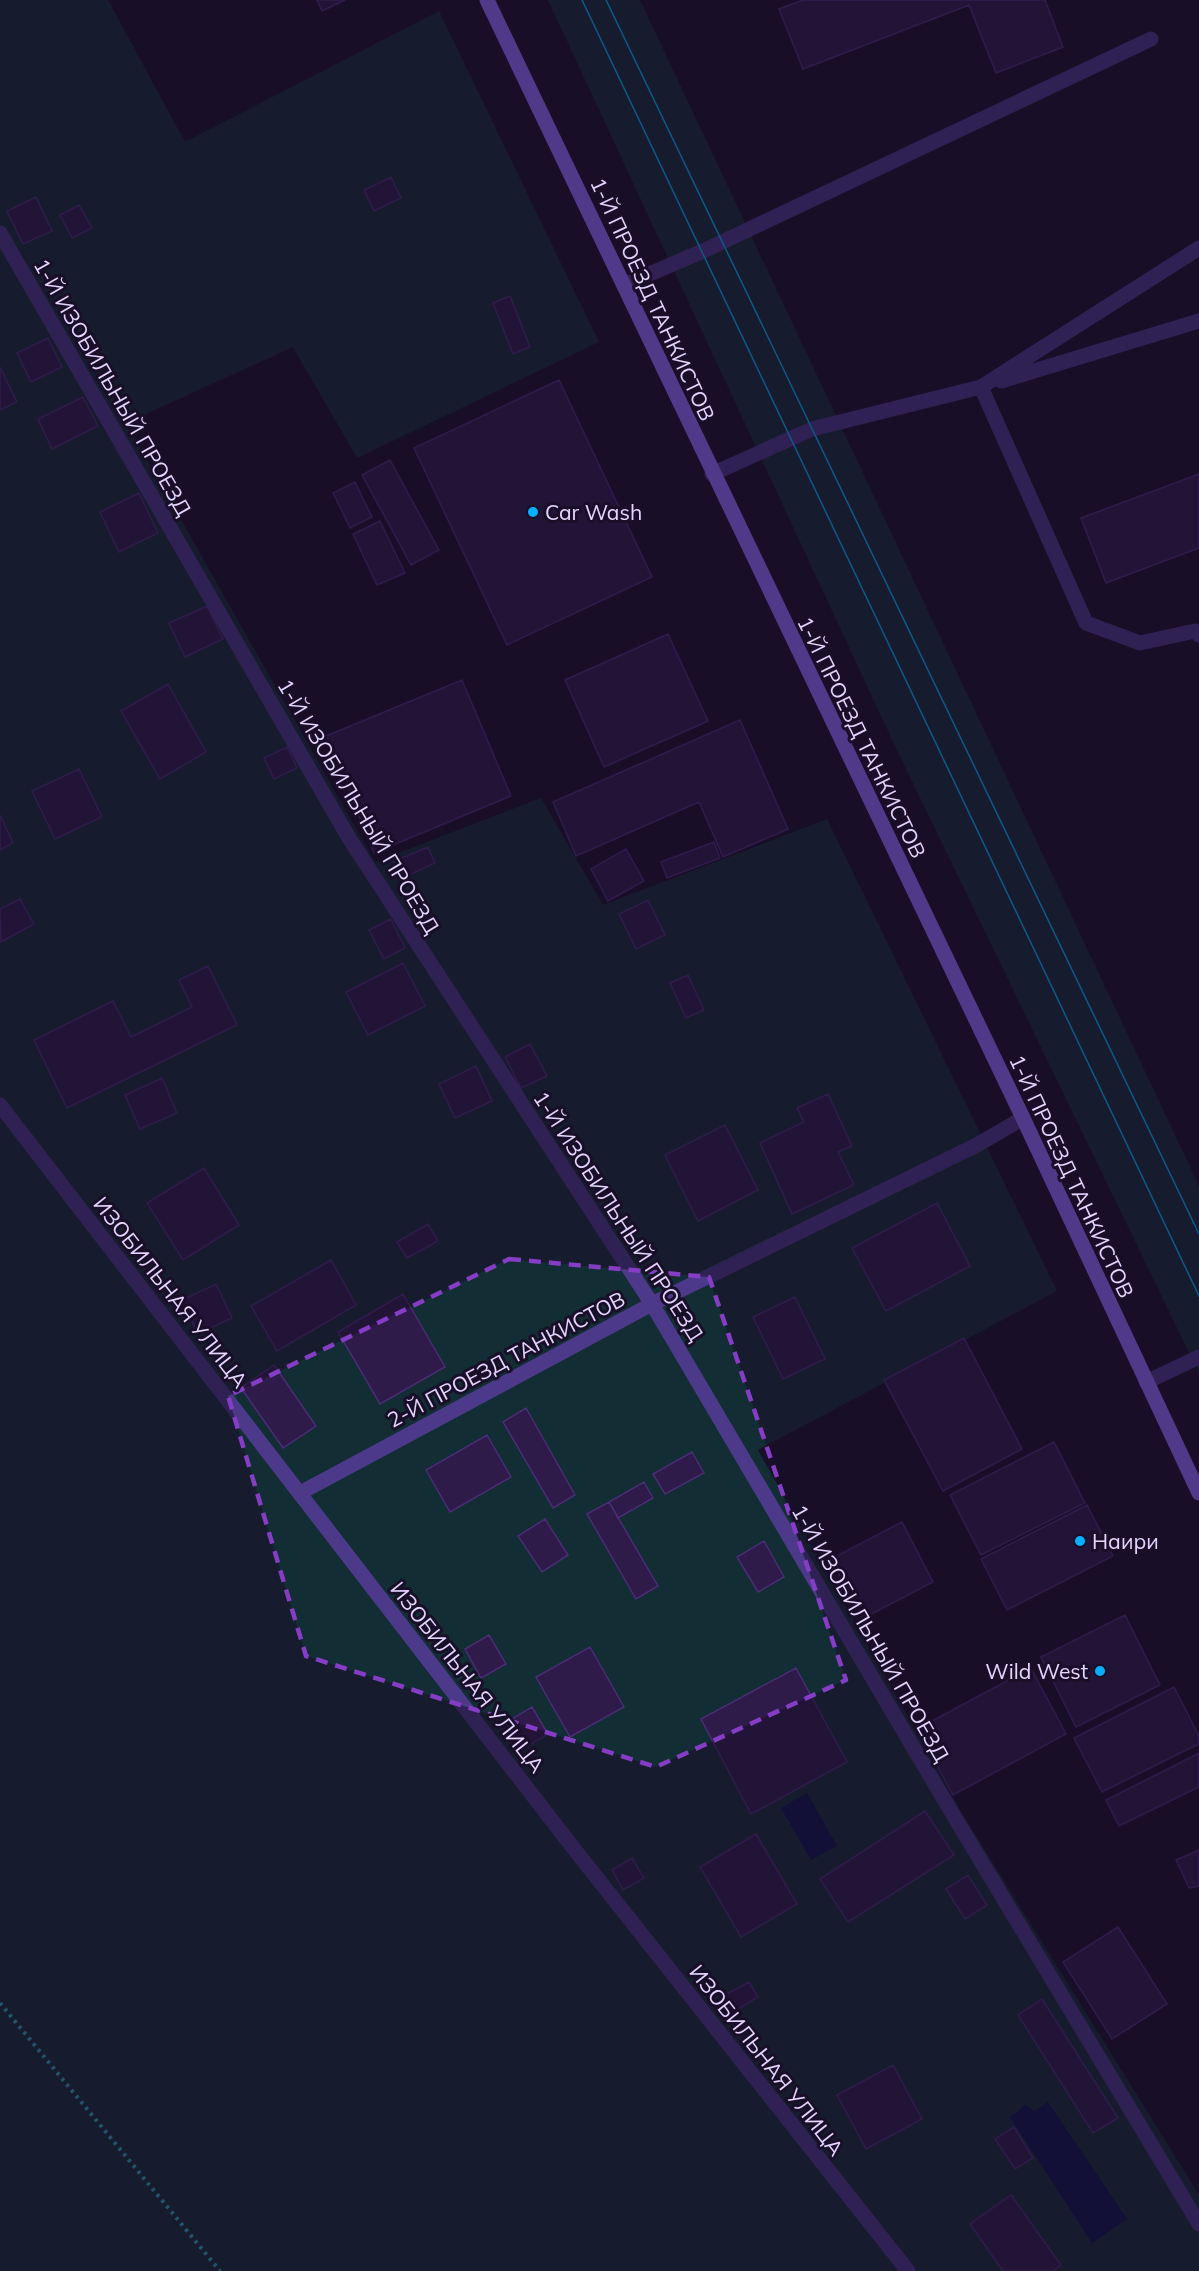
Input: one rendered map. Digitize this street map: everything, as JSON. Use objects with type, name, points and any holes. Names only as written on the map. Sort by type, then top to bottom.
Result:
[{"type":"main road","name":"1-Й ПРОЕЗД ТАНКИСТОВ","points":[[487,0],[712,474],[1023,1118],[1199,1493]]},
{"type":"street","points":[[624,285],[703,251],[1151,39]]},
{"type":"street","name":"1-Й ИЗОБИЛЬНЫЙ ПРОЕЗД","points":[[0,233],[349,838],[652,1304],[936,1786],[1199,2224]]},
{"type":"street","points":[[981,387],[1199,248]]},
{"type":"street","points":[[712,474],[812,429],[981,387],[1199,321]]},
{"type":"street","points":[[981,387],[1086,624],[1140,643],[1198,631]]},
{"type":"street","name":"ИЗОБИЛЬНАЯ УЛИЦА","points":[[0,1105],[571,1845],[908,2271]]},
{"type":"street","name":"2-Й ПРОЕЗД ТАНКИСТОВ","points":[[300,1493],[652,1304],[976,1145],[1023,1118]]},
{"type":"street","points":[[1146,1382],[1199,1357]]},
{"type":"path","points":[[0,2003],[220,2271]]},
{"type":"highlighted area","points":[[509,1259],[709,1277],[846,1680],[656,1767],[306,1656],[228,1396]]},
{"type":"green space","points":[[0,0],[108,0],[185,142],[439,11],[599,342],[357,458],[293,347],[126,423],[375,862],[541,798],[603,905],[827,819],[1057,1291],[758,1450],[960,1810],[1199,2195],[1199,2271],[0,2271]]},
{"type":"green space","points":[[548,0],[640,0],[1199,1186],[1199,1373],[895,746]]},
{"type":"shaded area","points":[[807,1793],[837,1846],[811,1860],[781,1808]]},
{"type":"shaded area","points":[[1048,2102],[1127,2219],[1092,2243],[1010,2117],[1025,2105],[1035,2111]]},
{"type":"building","points":[[317,0],[345,0],[322,11]]},
{"type":"building","points":[[803,0],[1045,0],[1063,47],[996,73],[969,5],[803,69],[779,9]]},
{"type":"building","points":[[391,177],[401,198],[374,211],[364,190]]},
{"type":"building","points":[[36,197],[52,231],[23,244],[7,211]]},
{"type":"building","points":[[79,205],[92,228],[72,238],[60,215]]},
{"type":"building","points":[[510,296],[530,347],[513,354],[493,303]]},
{"type":"building","points":[[48,338],[62,367],[31,382],[17,353]]},
{"type":"building","points":[[0,367],[17,402],[0,410]]},
{"type":"building","name":"Car Wash","points":[[559,380],[652,577],[507,645],[414,448]]},
{"type":"building","points":[[83,397],[98,426],[52,449],[38,419]]},
{"type":"building","points":[[390,460],[439,550],[411,565],[362,475]]},
{"type":"building","points":[[1199,474],[1199,548],[1106,583],[1081,518]]},
{"type":"building","points":[[355,482],[372,517],[350,528],[333,493]]},
{"type":"building","points":[[139,493],[158,533],[119,552],[100,512]]},
{"type":"building","points":[[380,521],[405,573],[377,585],[353,534]]},
{"type":"building","points":[[207,606],[223,639],[185,657],[169,623]]},
{"type":"building","points":[[668,634],[708,721],[604,767],[565,680]]},
{"type":"building","points":[[462,680],[511,796],[374,853],[326,736]]},
{"type":"building","points":[[168,684],[206,752],[160,779],[121,711]]},
{"type":"building","points":[[740,720],[788,829],[723,857],[699,802],[576,856],[553,802]]},
{"type":"building","points":[[287,747],[297,768],[274,779],[264,758]]},
{"type":"building","points":[[79,769],[102,817],[55,839],[32,791]]},
{"type":"building","points":[[0,815],[13,843],[0,850]]},
{"type":"building","points":[[714,842],[720,858],[667,878],[661,862]]},
{"type":"building","points":[[428,847],[435,863],[401,879],[393,862]]},
{"type":"building","points":[[626,849],[644,881],[608,901],[591,869]]},
{"type":"building","points":[[20,899],[34,924],[1,942],[0,909]]},
{"type":"building","points":[[648,900],[665,935],[636,949],[619,914]]},
{"type":"building","points":[[391,919],[405,948],[384,959],[369,930]]},
{"type":"building","points":[[403,963],[425,1006],[368,1035],[346,992]]},
{"type":"building","points":[[208,966],[237,1025],[67,1108],[34,1040],[113,1001],[131,1037],[192,1007],[179,980]]},
{"type":"building","points":[[688,975],[704,1010],[686,1018],[670,983]]},
{"type":"building","points":[[530,1044],[547,1076],[521,1088],[505,1057]]},
{"type":"building","points":[[476,1066],[492,1101],[455,1118],[439,1084]]},
{"type":"building","points":[[162,1078],[177,1113],[140,1129],[125,1095]]},
{"type":"building","points":[[828,1094],[852,1146],[838,1152],[854,1185],[792,1214],[760,1143],[804,1122],[797,1108]]},
{"type":"building","points":[[725,1125],[758,1190],[698,1221],[665,1155]]},
{"type":"building","points":[[204,1168],[239,1225],[183,1260],[147,1203]]},
{"type":"building","points":[[937,1203],[970,1266],[886,1311],[852,1248]]},
{"type":"building","points":[[428,1224],[438,1241],[407,1258],[397,1242]]},
{"type":"building","points":[[331,1260],[356,1305],[277,1351],[251,1306]]},
{"type":"building","points":[[216,1284],[232,1318],[198,1334],[182,1300]]},
{"type":"building","points":[[403,1294],[445,1367],[380,1404],[338,1332]]},
{"type":"building","points":[[795,1297],[825,1359],[783,1379],[753,1317]]},
{"type":"building","points":[[964,1338],[1022,1449],[943,1491],[884,1380]]},
{"type":"building","points":[[274,1365],[316,1426],[283,1448],[241,1388]]},
{"type":"building","points":[[526,1408],[575,1495],[553,1508],[503,1422]]},
{"type":"building","points":[[487,1435],[511,1477],[450,1512],[426,1470]]},
{"type":"building","points":[[1054,1442],[1085,1503],[981,1555],[950,1495]]},
{"type":"building","points":[[692,1452],[704,1473],[665,1494],[653,1474]]},
{"type":"building","points":[[644,1482],[653,1498],[618,1518],[609,1502]]},
{"type":"building","points":[[609,1502],[658,1586],[636,1599],[587,1514]]},
{"type":"building","points":[[1087,1505],[1113,1556],[1007,1610],[981,1559]]},
{"type":"building","points":[[545,1519],[568,1555],[542,1572],[518,1536]]},
{"type":"building","points":[[902,1522],[933,1582],[862,1619],[831,1559]]},
{"type":"building","points":[[764,1541],[784,1577],[758,1592],[737,1557]]},
{"type":"building","name":"Wild West","points":[[1125,1615],[1160,1685],[1076,1727],[1041,1657]]},
{"type":"building","points":[[489,1635],[506,1664],[481,1678],[465,1649]]},
{"type":"building","points":[[590,1647],[624,1707],[570,1737],[536,1677]]},
{"type":"building","points":[[796,1668],[847,1762],[751,1814],[701,1719]]},
{"type":"building","points":[[1031,1668],[1066,1734],[953,1795],[917,1729]]},
{"type":"building","points":[[1174,1687],[1199,1736],[1199,1744],[1102,1792],[1074,1738]]},
{"type":"building","points":[[532,1707],[548,1734],[521,1750],[505,1723]]},
{"type":"building","points":[[1199,1753],[1199,1787],[1119,1826],[1106,1800]]},
{"type":"building","points":[[925,1811],[954,1855],[848,1922],[820,1879]]},
{"type":"building","points":[[756,1834],[797,1904],[741,1937],[700,1867]]},
{"type":"building","points":[[1199,1850],[1199,1886],[1189,1888],[1176,1860]]},
{"type":"building","points":[[632,1858],[644,1878],[623,1890],[612,1870]]},
{"type":"building","points":[[968,1875],[987,1905],[965,1919],[946,1889]]},
{"type":"building","points":[[1118,1927],[1167,2004],[1112,2039],[1063,1962]]},
{"type":"building","points":[[749,1982],[758,1997],[735,2011],[725,1995]]},
{"type":"building","points":[[1042,1999],[1118,2118],[1093,2133],[1018,2015]]},
{"type":"building","points":[[893,2065],[922,2119],[866,2149],[837,2095]]},
{"type":"building","points":[[1014,2127],[1033,2158],[1015,2169],[995,2139]]},
{"type":"building","points":[[1011,2195],[1061,2265],[1053,2271],[1003,2271],[970,2224]]},
{"type":"tram line","points":[[582,0],[1199,1296]]},
{"type":"tram line","points":[[606,0],[1199,1234]]},
{"type":"place","name":"Car Wash","points":[[533,512]]},
{"type":"place","name":"Наири","points":[[1080,1541]]},
{"type":"place","name":"Wild West","points":[[1100,1671]]}]
